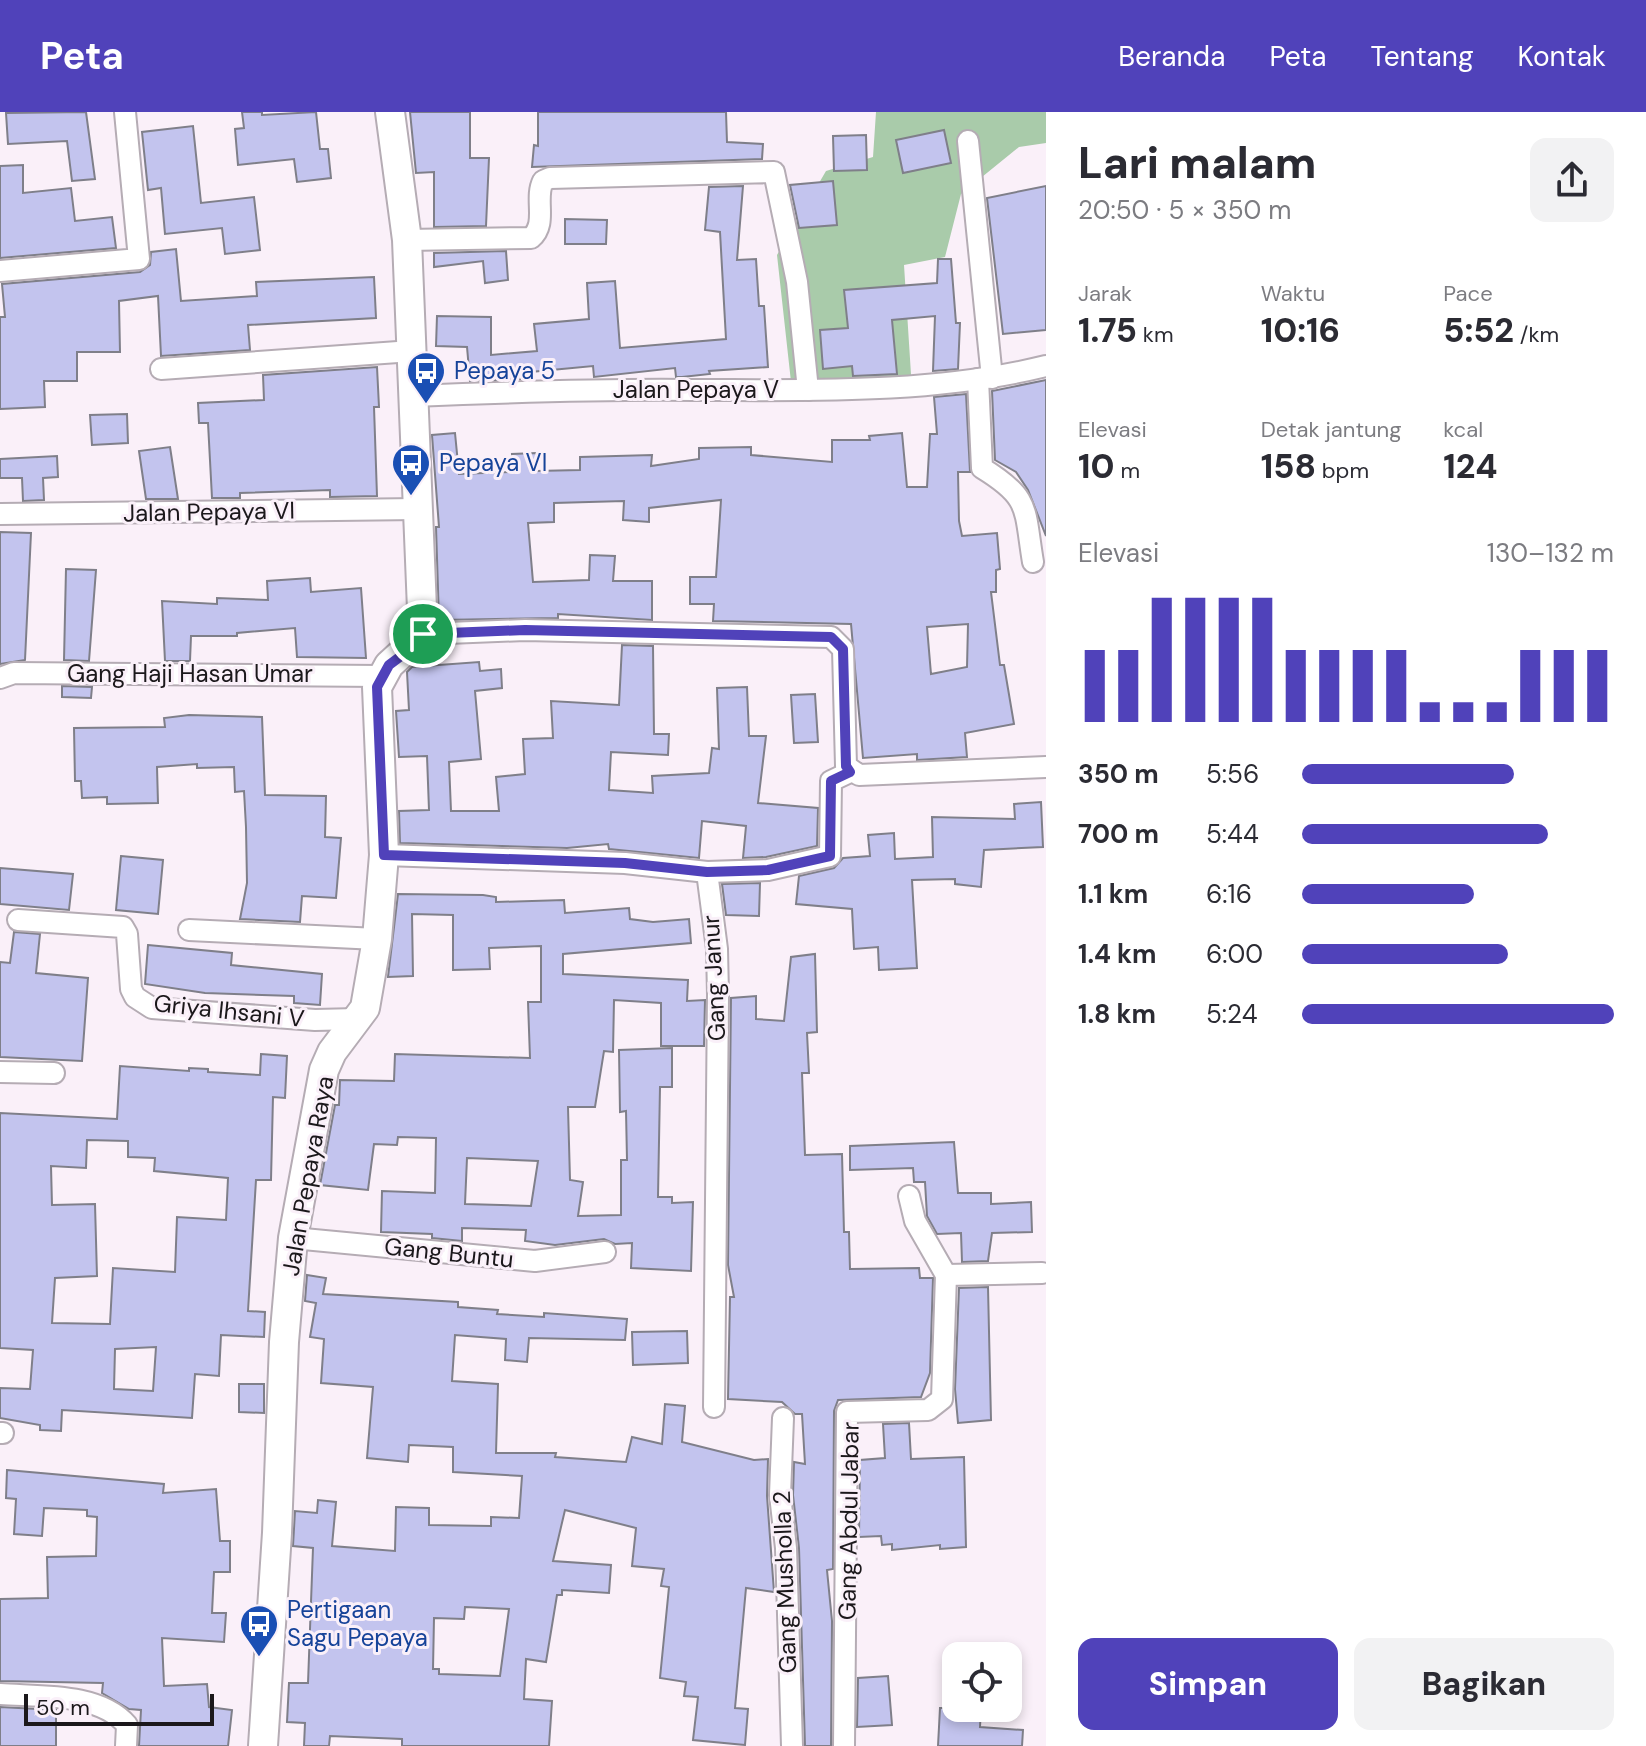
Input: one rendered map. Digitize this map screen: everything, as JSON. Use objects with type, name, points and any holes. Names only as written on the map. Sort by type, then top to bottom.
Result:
[{"type":"street","points":[[0,271],[139,259],[125,112]]},
{"type":"street","points":[[390,112],[407,240],[423,634]]},
{"type":"street","points":[[968,141],[985,378],[982,468],[1013,487],[1024,506],[1033,562]]},
{"type":"street","points":[[407,240],[531,238],[540,225],[538,189],[543,181],[550,178],[774,172],[797,282],[808,390]]},
{"type":"street","points":[[161,369],[412,351]]},
{"type":"street","name":"Jalan Pepaya V","points":[[413,396],[603,389],[808,390],[985,378],[1046,366]]},
{"type":"street","name":"Jalan Pepaya VI","points":[[0,514],[418,509]]},
{"type":"street","points":[[381,676],[423,634],[525,630],[831,637],[843,649],[846,766],[850,772],[859,775],[1046,767]]},
{"type":"street","name":"Gang Haji Hasan Umar","points":[[0,678],[14,673],[381,676]]},
{"type":"street","name":"Jalan Pepaya Raya","points":[[263,1746],[279,1503],[284,1342],[293,1238],[324,1070],[332,1052],[358,1019],[369,994],[384,855],[377,687],[381,676]]},
{"type":"street","points":[[384,855],[625,863],[707,872],[768,870],[830,856],[831,781],[850,772]]},
{"type":"street","name":"Gang Janur","points":[[707,872],[717,949],[718,995],[714,1407]]},
{"type":"street","name":"Griya Ihsani V","points":[[18,920],[123,927],[127,934],[131,989],[135,997],[152,1008],[315,1020],[358,1019]]},
{"type":"street","points":[[189,930],[377,939]]},
{"type":"street","points":[[0,1072],[54,1073]]},
{"type":"street","points":[[909,1196],[915,1221],[946,1275],[1042,1273]]},
{"type":"street","name":"Gang Buntu","points":[[293,1238],[535,1261],[605,1252]]},
{"type":"street","name":"Gang Abdul Jabar","points":[[844,1746],[847,1412],[928,1410],[942,1399],[946,1275]]},
{"type":"street","name":"Gang Musholla 2","points":[[783,1418],[780,1495],[786,1548],[792,1746]]},
{"type":"street","points":[[0,1694],[75,1700],[92,1705],[127,1725],[126,1746]]},
{"type":"green space","points":[[876,112],[1046,112],[1046,143],[1019,147],[961,194],[945,257],[904,265],[912,390],[793,400],[777,255],[826,171],[873,157]]},
{"type":"building","points":[[86,112],[95,179],[72,181],[67,141],[8,144],[6,113]]},
{"type":"building","points":[[242,112],[262,112],[262,115],[316,112],[320,149],[328,149],[331,178],[297,182],[294,159],[238,165],[235,129],[244,128]]},
{"type":"building","points":[[410,112],[470,112],[470,158],[489,158],[486,226],[434,227],[434,172],[416,173]]},
{"type":"building","points":[[538,112],[726,112],[727,142],[763,144],[762,159],[532,167],[534,145],[538,146]]},
{"type":"building","points":[[193,126],[201,203],[254,197],[260,250],[225,254],[222,228],[165,234],[161,188],[148,190],[142,132]]},
{"type":"building","points":[[944,130],[951,163],[903,173],[896,140]]},
{"type":"building","points":[[866,135],[867,170],[834,171],[833,136]]},
{"type":"building","points":[[23,165],[23,193],[71,188],[75,221],[112,217],[116,248],[0,258],[0,166]]},
{"type":"building","points":[[833,181],[837,225],[799,228],[790,185]]},
{"type":"building","points":[[743,186],[737,260],[756,259],[759,306],[764,306],[768,367],[709,371],[710,374],[682,377],[676,377],[675,368],[594,377],[593,366],[520,373],[520,379],[470,381],[467,347],[436,346],[437,316],[491,317],[491,355],[537,351],[534,324],[589,319],[587,283],[615,281],[620,348],[726,339],[720,232],[705,230],[709,187]]},
{"type":"building","points":[[1046,186],[1046,330],[1003,334],[987,198]]},
{"type":"building","points":[[565,219],[607,220],[606,244],[565,244]]},
{"type":"building","points":[[176,249],[181,301],[257,296],[256,282],[374,277],[376,318],[248,325],[250,350],[161,356],[158,296],[119,301],[120,352],[77,352],[77,381],[44,381],[45,407],[0,409],[0,317],[5,317],[2,284],[140,272],[150,265],[151,252]]},
{"type":"building","points":[[506,251],[508,280],[485,283],[483,261],[434,267],[434,253]]},
{"type":"building","points":[[938,259],[951,259],[956,323],[960,323],[958,369],[933,371],[935,316],[892,320],[897,374],[853,376],[852,366],[823,369],[820,330],[848,328],[844,290],[937,283]]},
{"type":"building","points":[[377,367],[379,407],[374,407],[377,496],[330,497],[330,490],[240,493],[240,498],[212,498],[208,423],[199,423],[198,403],[264,400],[263,375]]},
{"type":"building","points":[[1046,380],[1046,536],[1028,490],[1016,472],[995,460],[992,391]]},
{"type":"building","points":[[966,394],[970,472],[958,472],[962,536],[997,533],[1000,569],[996,570],[996,592],[991,592],[1000,665],[1004,665],[1014,724],[965,733],[967,757],[917,760],[917,754],[863,758],[851,624],[713,621],[714,604],[690,604],[690,577],[716,577],[721,500],[649,508],[649,522],[623,520],[624,501],[554,503],[554,522],[528,523],[533,582],[589,580],[590,555],[615,556],[613,581],[652,581],[652,620],[558,614],[558,618],[439,620],[436,527],[439,527],[432,435],[455,433],[459,474],[513,472],[512,454],[536,453],[536,471],[580,470],[580,457],[652,455],[651,466],[699,459],[699,448],[751,447],[751,455],[832,462],[832,440],[870,440],[869,436],[902,433],[907,487],[927,487],[930,434],[937,434],[934,397]],"holes":[[[968,624],[967,667],[931,674],[927,627]]]},
{"type":"building","points":[[127,414],[128,443],[92,445],[90,415]]},
{"type":"building","points":[[170,447],[178,499],[146,499],[139,451]]},
{"type":"building","points":[[57,456],[58,477],[43,478],[44,500],[23,501],[22,478],[0,478],[0,459]]},
{"type":"building","points":[[0,532],[31,533],[25,660],[0,664]]},
{"type":"building","points":[[66,569],[96,570],[89,661],[64,660]]},
{"type":"building","points":[[310,578],[311,592],[361,588],[366,658],[297,657],[295,628],[237,633],[237,636],[191,636],[190,661],[165,661],[162,601],[217,604],[217,598],[268,600],[267,581]]},
{"type":"building","points":[[622,645],[653,646],[654,734],[669,734],[668,755],[611,752],[609,790],[653,793],[652,776],[709,773],[712,748],[719,749],[717,688],[747,687],[749,736],[766,736],[758,803],[818,808],[817,846],[766,857],[743,858],[746,826],[702,821],[699,858],[609,849],[608,844],[567,848],[400,843],[399,811],[429,810],[427,756],[399,757],[396,711],[409,710],[407,672],[412,667],[479,662],[480,671],[501,669],[502,688],[475,691],[481,759],[449,762],[451,811],[499,811],[496,777],[525,774],[523,739],[553,738],[551,701],[619,705]]},
{"type":"building","points":[[62,686],[92,687],[91,698],[62,697]]},
{"type":"building","points":[[815,694],[818,742],[794,743],[791,695]]},
{"type":"building","points":[[189,715],[262,717],[265,795],[326,796],[325,837],[341,838],[336,898],[302,896],[300,922],[240,919],[247,883],[246,827],[244,791],[235,792],[234,767],[197,768],[197,764],[157,767],[158,803],[107,804],[107,797],[82,798],[81,781],[75,781],[74,728],[165,727],[164,718]]},
{"type":"building","points":[[1041,802],[1043,847],[984,850],[981,887],[955,884],[955,879],[912,880],[917,968],[879,970],[878,947],[854,949],[852,909],[796,904],[799,876],[834,868],[843,858],[870,856],[868,835],[894,833],[895,859],[933,857],[932,817],[1015,819],[1014,804]]},
{"type":"building","points":[[121,856],[163,860],[158,914],[116,910]]},
{"type":"building","points":[[0,868],[73,874],[69,910],[0,904]]},
{"type":"building","points":[[760,883],[759,916],[726,915],[722,884]]},
{"type":"building","points":[[398,894],[483,895],[496,897],[496,902],[564,900],[565,913],[629,908],[630,919],[653,922],[689,919],[691,943],[563,954],[563,974],[688,980],[687,1001],[705,1000],[704,1046],[661,1046],[661,1003],[614,1000],[613,1052],[604,1051],[595,1107],[568,1107],[570,1180],[583,1182],[578,1216],[621,1215],[621,1160],[627,1160],[626,1111],[620,1112],[619,1050],[672,1048],[672,1087],[660,1087],[658,1197],[672,1197],[672,1203],[693,1202],[691,1271],[631,1268],[632,1243],[615,1244],[604,1239],[555,1245],[525,1241],[526,1230],[462,1228],[462,1241],[432,1238],[432,1234],[381,1232],[382,1191],[435,1193],[436,1138],[398,1137],[397,1145],[374,1144],[368,1190],[320,1185],[335,1105],[339,1105],[340,1080],[394,1081],[395,1054],[530,1058],[528,1002],[541,1002],[541,946],[489,948],[490,969],[453,970],[453,915],[412,914],[413,976],[388,977]],"holes":[[[467,1158],[538,1161],[531,1206],[465,1204]]]},
{"type":"building","points":[[14,932],[40,934],[36,973],[88,978],[82,1061],[0,1057],[0,962],[10,963]]},
{"type":"building","points":[[148,945],[232,953],[231,965],[322,974],[320,1005],[294,1003],[294,996],[205,993],[145,984]]},
{"type":"building","points":[[815,954],[817,1032],[807,1033],[809,1073],[802,1073],[805,1155],[842,1154],[844,1232],[849,1232],[850,1269],[919,1268],[920,1278],[933,1278],[930,1373],[921,1397],[838,1400],[834,1411],[833,1569],[827,1570],[832,1621],[831,1746],[805,1746],[799,1548],[793,1495],[794,1462],[805,1464],[802,1414],[795,1414],[782,1402],[728,1399],[730,1297],[734,1297],[728,1265],[731,998],[756,996],[756,1019],[784,1021],[791,957]]},
{"type":"building","points":[[261,1054],[287,1056],[285,1098],[273,1097],[271,1180],[256,1180],[248,1311],[265,1312],[264,1337],[221,1335],[219,1376],[195,1374],[192,1418],[62,1410],[61,1431],[40,1430],[40,1425],[0,1418],[0,1388],[30,1389],[33,1350],[0,1348],[0,1113],[117,1119],[120,1066],[189,1071],[189,1068],[208,1069],[208,1072],[260,1075]],"holes":[[[87,1140],[128,1141],[128,1157],[155,1158],[154,1171],[228,1178],[226,1220],[177,1217],[175,1272],[113,1268],[110,1324],[52,1323],[55,1278],[97,1276],[95,1204],[52,1205],[51,1166],[86,1168]],[[156,1347],[153,1391],[114,1389],[115,1349]]]},
{"type":"building","points":[[954,1142],[958,1193],[991,1193],[991,1204],[1031,1202],[1032,1232],[992,1233],[988,1261],[962,1262],[961,1233],[937,1234],[927,1216],[925,1182],[914,1182],[913,1168],[850,1170],[850,1146]]},
{"type":"building","points":[[307,1275],[326,1278],[323,1294],[458,1302],[458,1307],[498,1310],[497,1314],[544,1317],[544,1313],[627,1319],[625,1340],[529,1338],[527,1362],[505,1360],[506,1339],[455,1335],[452,1381],[498,1384],[496,1453],[556,1453],[555,1457],[626,1462],[632,1437],[662,1444],[665,1404],[685,1406],[682,1442],[754,1460],[768,1459],[767,1496],[774,1592],[746,1588],[735,1708],[748,1709],[745,1745],[693,1740],[698,1697],[684,1696],[686,1682],[660,1678],[669,1587],[661,1586],[664,1569],[632,1566],[636,1528],[565,1510],[553,1561],[611,1565],[609,1593],[562,1590],[562,1595],[557,1595],[546,1662],[526,1659],[524,1699],[552,1701],[549,1746],[402,1746],[402,1739],[330,1736],[329,1746],[304,1746],[305,1723],[287,1722],[289,1683],[308,1683],[313,1548],[293,1546],[295,1511],[317,1513],[318,1500],[336,1502],[332,1546],[395,1551],[396,1507],[429,1508],[429,1525],[491,1526],[491,1517],[519,1518],[522,1476],[453,1472],[453,1447],[409,1445],[408,1462],[367,1458],[373,1387],[321,1383],[324,1339],[310,1337],[316,1303],[305,1301]],"holes":[[[465,1607],[509,1609],[500,1676],[439,1674],[439,1669],[433,1669],[434,1618],[464,1619]]]},
{"type":"building","points":[[988,1287],[991,1420],[958,1423],[955,1389],[959,1288]]},
{"type":"building","points":[[687,1331],[688,1363],[633,1365],[632,1332]]},
{"type":"building","points":[[239,1384],[264,1384],[264,1413],[239,1412]]},
{"type":"building","points":[[909,1423],[911,1459],[964,1457],[966,1547],[940,1549],[940,1545],[892,1550],[892,1544],[882,1545],[881,1536],[859,1537],[860,1460],[885,1458],[883,1424]]},
{"type":"building","points":[[7,1470],[164,1484],[163,1493],[216,1489],[220,1541],[230,1541],[230,1572],[214,1572],[212,1613],[226,1613],[224,1642],[162,1638],[164,1686],[207,1684],[209,1707],[232,1710],[228,1746],[139,1746],[141,1710],[129,1709],[102,1693],[103,1683],[0,1681],[0,1599],[48,1598],[47,1557],[96,1556],[97,1517],[87,1516],[87,1510],[44,1508],[42,1536],[14,1534],[16,1499],[6,1498]]},
{"type":"building","points":[[888,1676],[892,1725],[857,1727],[858,1678]]},
{"type":"building","points":[[0,1707],[56,1710],[56,1746],[0,1746]]},
{"type":"building","points":[[940,1708],[942,1722],[980,1722],[980,1727],[1023,1730],[1022,1746],[938,1746]]},
{"type":"place","name":"Pepaya 5","points":[[426,405]]},
{"type":"place","name":"Pepaya VI","points":[[411,497]]},
{"type":"place","name":"Pertigaan Sagu Pepaya","points":[[259,1658]]},
{"type":"route","points":[[525,630],[685,632],[831,637],[839,641],[843,649],[846,766],[850,772],[831,781],[830,856],[768,870],[707,872],[625,863],[384,855],[377,687],[389,665],[413,647],[423,634],[525,630]]}]
